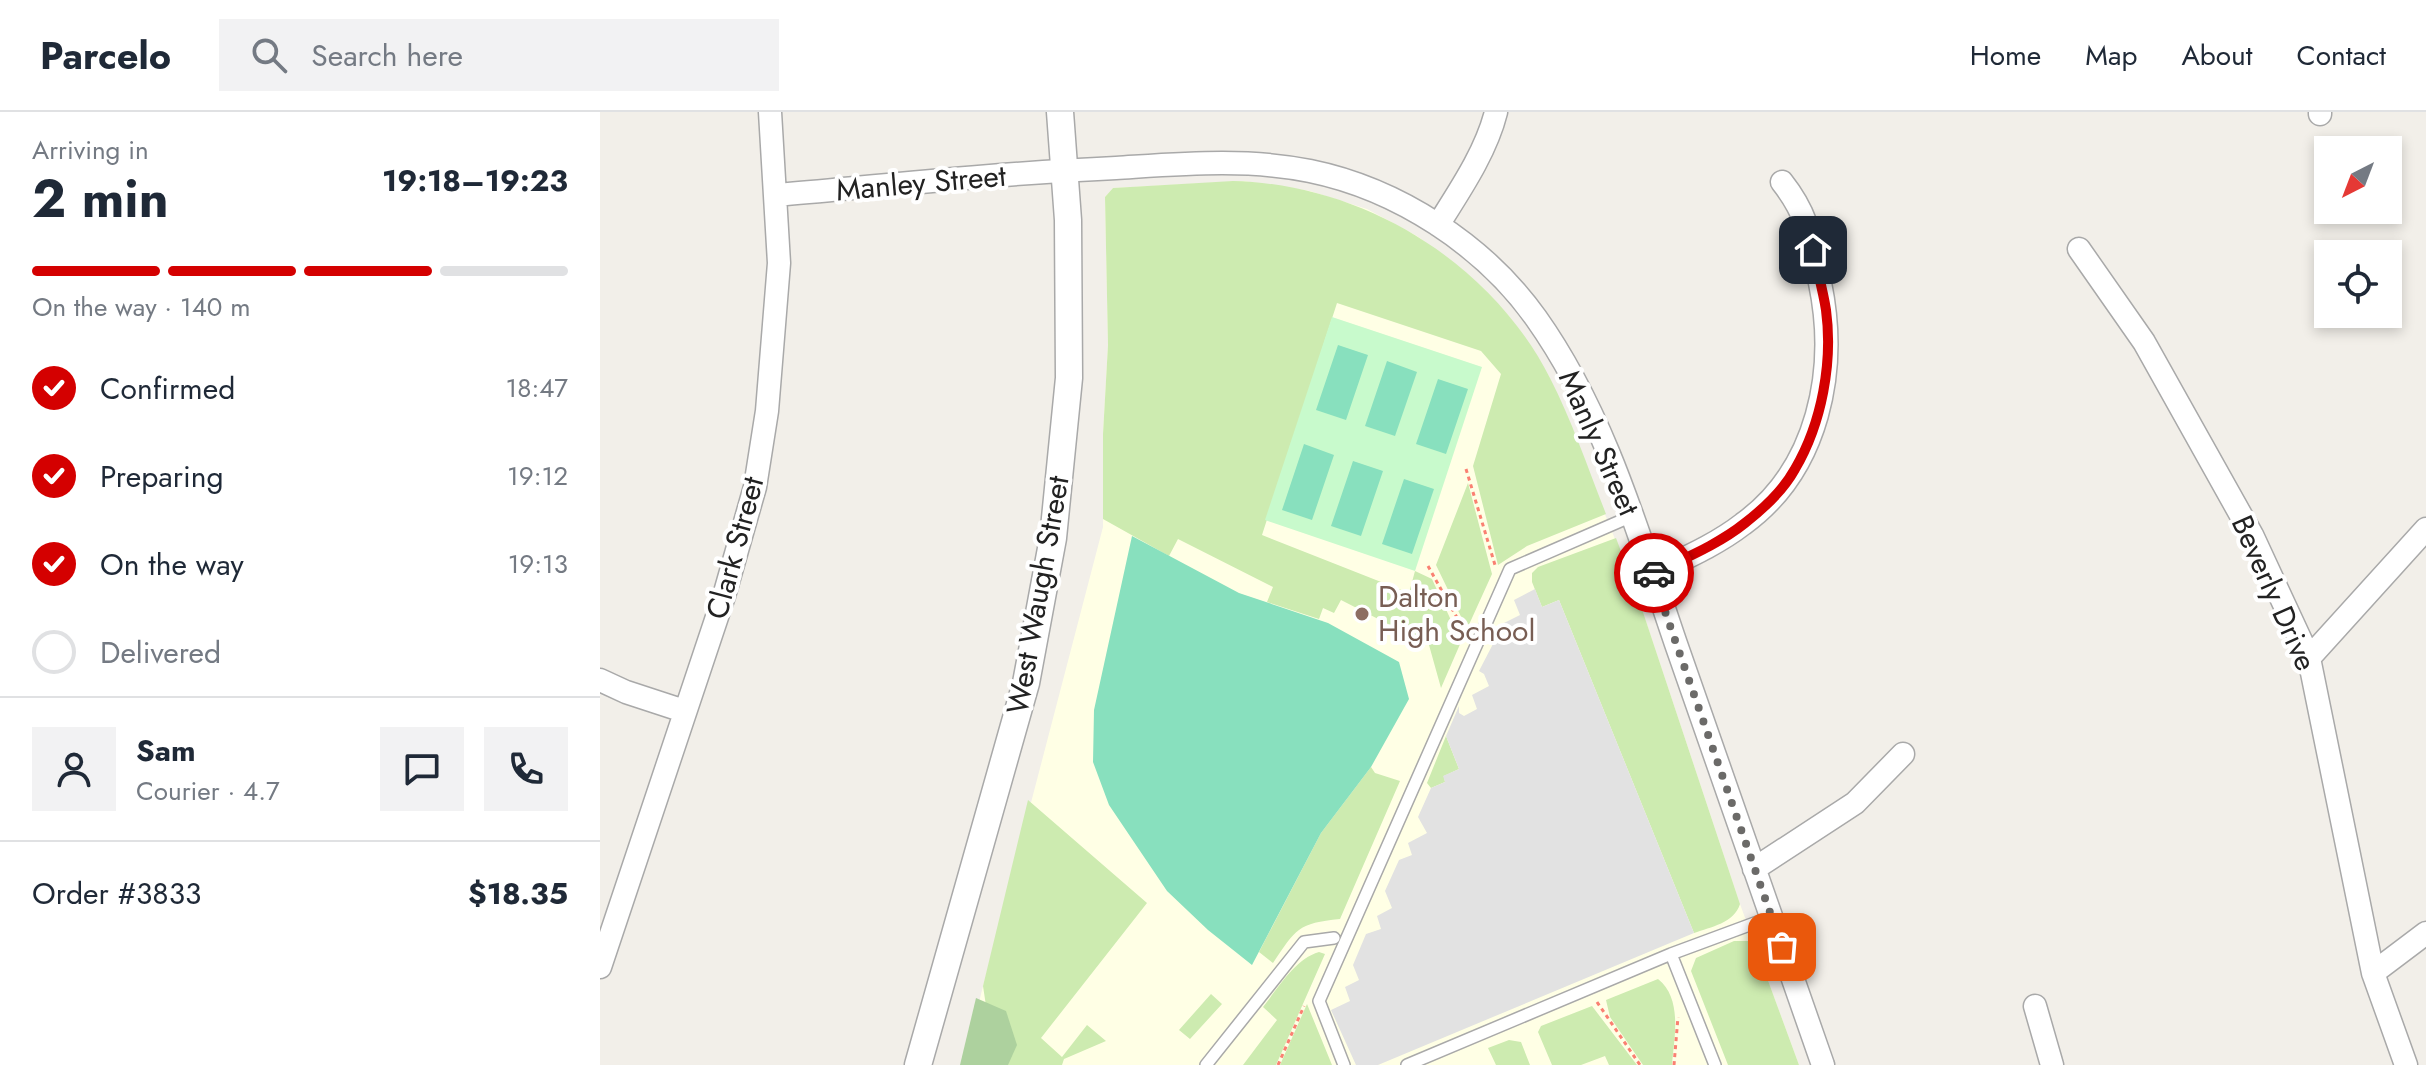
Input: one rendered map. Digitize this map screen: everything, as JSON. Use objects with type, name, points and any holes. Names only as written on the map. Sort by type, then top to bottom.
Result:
[{"type":"street","name":"Clark Street","points":[[600,967],[724,596],[755,487],[775,339],[779,263],[770,112]]},
{"type":"street","name":"West Waugh Street","points":[[918,1065],[1026,683],[1053,538],[1069,378],[1070,291],[1060,112]]},
{"type":"street","points":[[1438,225],[1492,128],[1496,112]]},
{"type":"street","name":"Manly Street","points":[[1065,170],[1218,162],[1270,165],[1357,183],[1438,225],[1507,283],[1535,317],[1590,410],[1632,516],[1823,1065]]},
{"type":"street","name":"Manley Street","points":[[777,195],[1065,170]]},
{"type":"street","points":[[1652,574],[1744,524],[1794,471],[1812,432],[1823,390],[1828,349],[1826,309],[1807,220],[1782,182]]},
{"type":"street","name":"Beverly Drive","points":[[2079,249],[2144,342],[2252,535],[2309,658],[2373,973],[2406,1065]]},
{"type":"street","points":[[2309,658],[2426,529]]},
{"type":"street","points":[[600,680],[684,711]]},
{"type":"street","points":[[1754,869],[1855,803],[1903,754]]},
{"type":"street","points":[[2373,973],[2426,933]]},
{"type":"street","points":[[2035,1006],[2052,1065]]},
{"type":"lane","points":[[1344,1065],[1319,1001],[1510,569],[1632,516]]},
{"type":"lane","points":[[1407,1065],[1671,954],[1771,917]]},
{"type":"lane","points":[[1206,1065],[1304,942],[1334,938]]},
{"type":"lane","points":[[1671,954],[1715,1065]]},
{"type":"path","points":[[1466,469],[1496,569]]},
{"type":"path","points":[[1428,566],[1466,634],[1472,621]]},
{"type":"path","points":[[1278,1065],[1306,1001]]},
{"type":"path","points":[[1597,1001],[1640,1065]]},
{"type":"path","points":[[1674,1065],[1679,1012]]},
{"type":"shaded area","name":"Dalton High School","points":[[1244,181],[1310,191],[1367,209],[1417,236],[1485,290],[1509,316],[1549,376],[1636,591],[1740,904],[1799,1065],[965,1065],[1103,527],[1103,434],[1108,345],[1105,197],[1113,188]]},
{"type":"shaded area","points":[[1535,589],[1542,607],[1559,600],[1694,933],[1378,1065],[1356,1065],[1331,1010],[1350,1001],[1345,987],[1359,980],[1353,965],[1366,934],[1381,929],[1377,916],[1392,908],[1385,891],[1399,860],[1412,855],[1408,843],[1427,833],[1418,817],[1431,788],[1445,782],[1443,776],[1459,769],[1446,736],[1459,706],[1459,713],[1464,716],[1477,709],[1472,695],[1489,686],[1484,674],[1479,671],[1494,642],[1508,634],[1504,623],[1520,615],[1514,600]]},
{"type":"green space","points":[[1233,181],[1282,186],[1329,197],[1375,214],[1418,237],[1458,265],[1494,299],[1525,336],[1550,378],[1573,428],[1606,514],[1527,546],[1498,565],[1473,466],[1501,374],[1481,351],[1337,303],[1262,535],[1409,593],[1415,571],[1432,579],[1461,642],[1441,688],[1429,645],[1341,600],[1334,613],[1323,608],[1319,619],[1267,602],[1273,587],[1178,539],[1169,556],[1103,519],[1103,434],[1108,345],[1105,197],[1113,188]]},
{"type":"green space","points":[[1332,317],[1482,367],[1415,571],[1265,520]]},
{"type":"green space","points":[[1338,345],[1368,355],[1346,420],[1316,410]]},
{"type":"green space","points":[[1387,361],[1417,372],[1395,436],[1365,426]]},
{"type":"green space","points":[[1438,379],[1468,389],[1446,454],[1416,444]]},
{"type":"green space","points":[[1304,444],[1334,455],[1312,520],[1282,510]]},
{"type":"green space","points":[[1353,461],[1383,471],[1361,536],[1331,526]]},
{"type":"green space","points":[[1404,479],[1434,489],[1412,554],[1382,544]]},
{"type":"green space","points":[[1468,483],[1492,574],[1467,629],[1436,565]]},
{"type":"green space","points":[[1132,536],[1239,593],[1328,623],[1399,662],[1409,699],[1371,767],[1321,833],[1252,965],[1208,930],[1167,891],[1109,805],[1093,762],[1094,710]]},
{"type":"green space","points":[[1616,538],[1740,904],[1727,920],[1694,933],[1559,600],[1542,607],[1532,582],[1532,573],[1538,567]]},
{"type":"green space","points":[[1446,736],[1459,769],[1444,776],[1445,782],[1431,788],[1427,783]]},
{"type":"green space","points":[[1371,767],[1375,773],[1400,781],[1340,919],[1315,923],[1299,930],[1273,963],[1259,952],[1321,833]]},
{"type":"green space","points":[[1028,800],[1147,903],[1041,1038],[1062,1057],[1087,1025],[1106,1041],[1064,1059],[1062,1065],[995,1065],[983,986]]},
{"type":"green space","points":[[1734,941],[1749,941],[1755,945],[1799,1065],[1728,1065],[1691,971],[1696,958]]},
{"type":"green space","points":[[1319,952],[1325,954],[1276,1065],[1243,1065],[1277,1020],[1263,1007],[1295,967]]},
{"type":"green space","points":[[1658,979],[1666,987],[1674,1008],[1672,1065],[1643,1065],[1610,1017],[1606,1000]]},
{"type":"green space","points":[[1211,994],[1222,1004],[1190,1039],[1179,1030]]},
{"type":"green space","points":[[976,998],[1006,1011],[1017,1045],[1008,1065],[960,1065]]},
{"type":"green space","points":[[1307,1004],[1332,1065],[1280,1065]]},
{"type":"green space","points":[[1592,1006],[1637,1065],[1609,1065],[1605,1056],[1581,1065],[1552,1065],[1538,1032],[1541,1026]]},
{"type":"green space","points":[[1509,1040],[1521,1042],[1530,1065],[1496,1065],[1488,1048]]},
{"type":"way so far","points":[[1654,573],[1782,947]]},
{"type":"place","name":"Dalton High School","points":[[1362,614]]},
{"type":"route","points":[[1654,573],[1744,524],[1794,471],[1812,432],[1823,390],[1828,349],[1826,309],[1813,250]]}]
